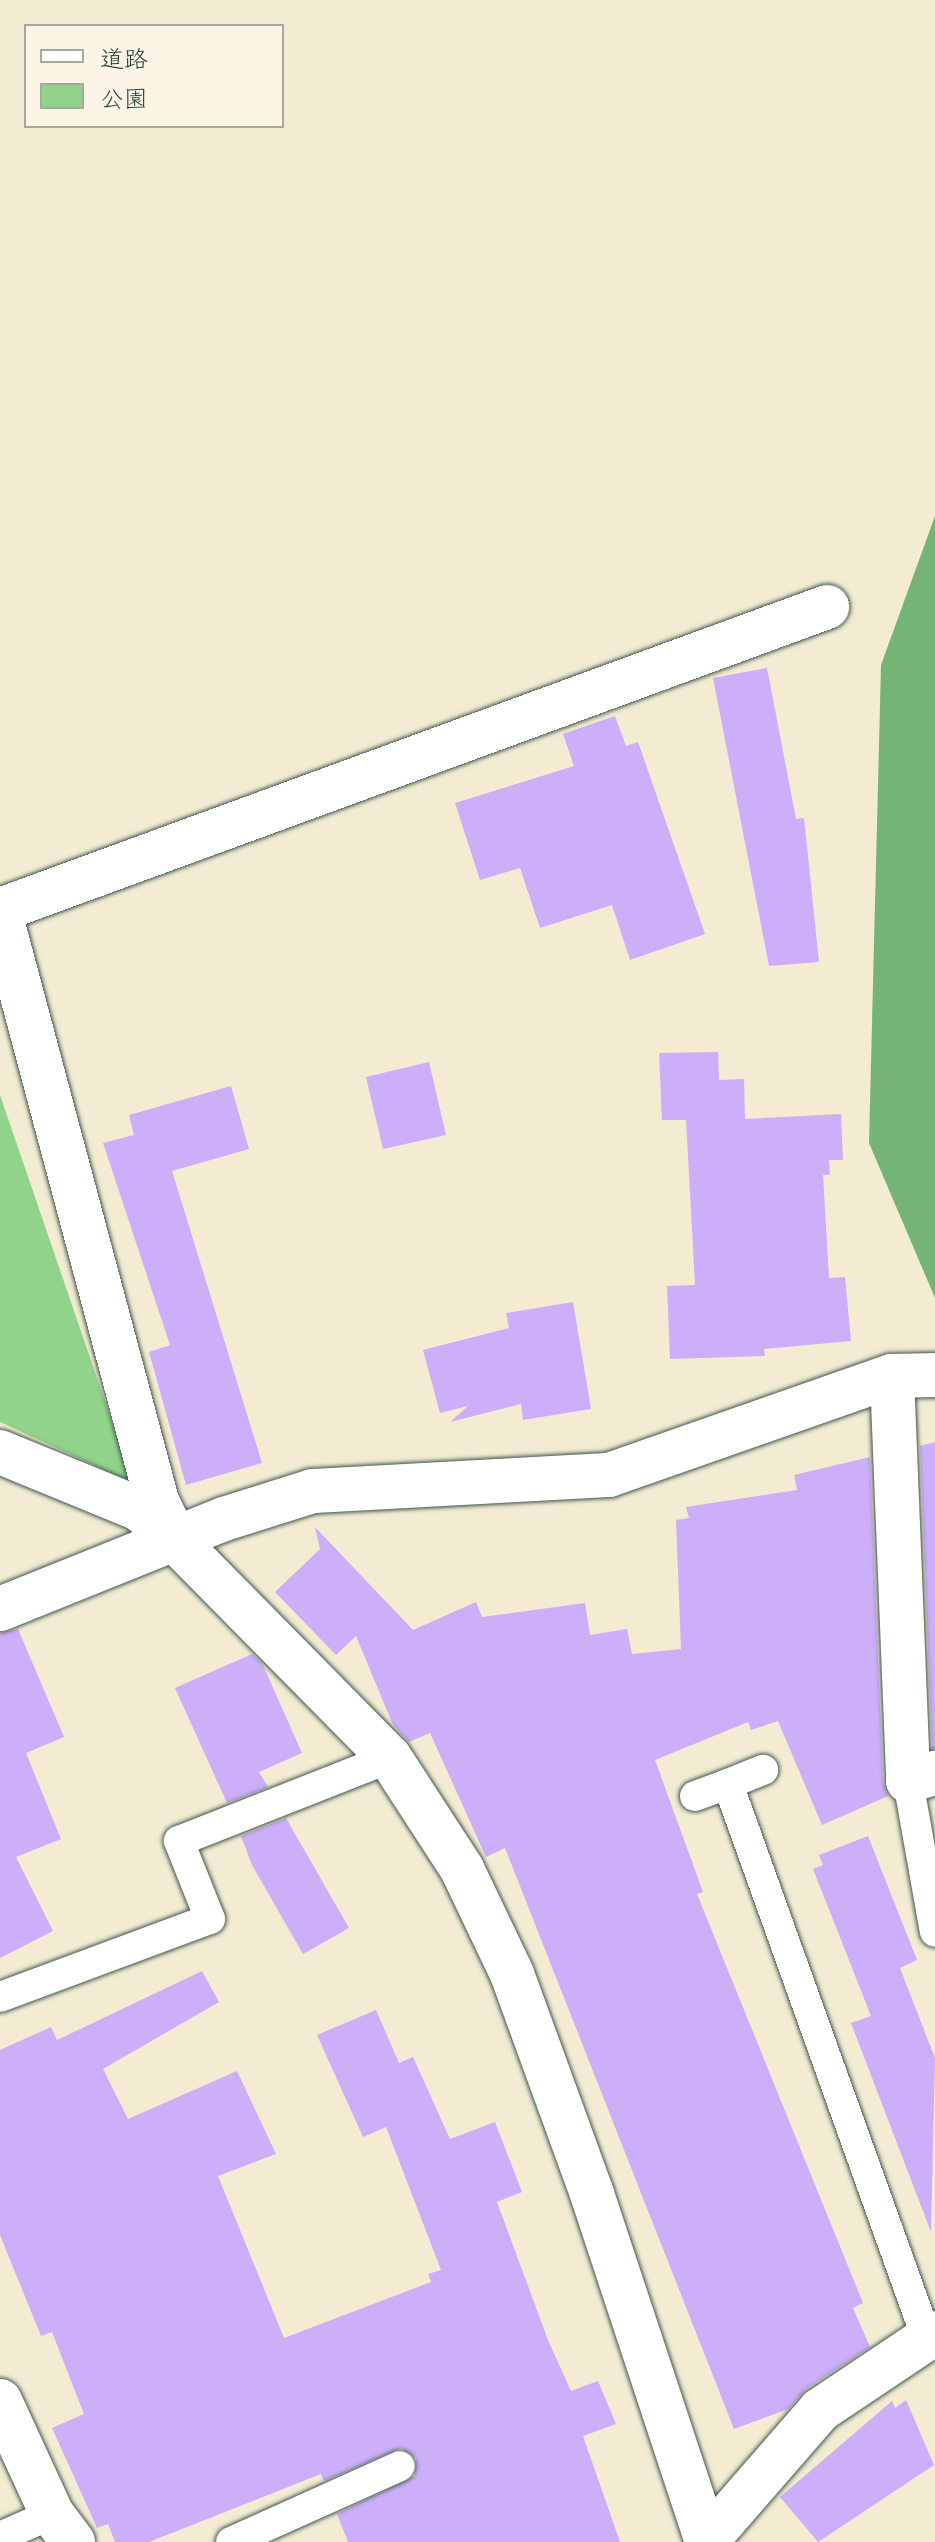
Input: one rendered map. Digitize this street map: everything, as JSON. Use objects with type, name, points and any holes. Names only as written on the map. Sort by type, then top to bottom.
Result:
[{"type":"street","points":[[176,1541],[157,1501],[0,912],[827,607]]},
{"type":"street","points":[[0,1609],[176,1541],[224,1519],[313,1491],[609,1475],[892,1376],[935,1375]]},
{"type":"street","points":[[892,1376],[921,1777]]},
{"type":"street","points":[[0,1452],[139,1509],[204,1564],[390,1758],[462,1869],[512,1974],[707,2540],[820,2410],[931,2334]]},
{"type":"street","points":[[0,2401],[63,2528]]},
{"type":"lane","points":[[0,1997],[210,1919],[179,1841],[390,1758]]},
{"type":"lane","points":[[695,1796],[763,1770]]},
{"type":"lane","points":[[921,1777],[935,1932]]},
{"type":"lane","points":[[728,1784],[931,2334]]},
{"type":"lane","points":[[231,2542],[400,2466]]},
{"type":"lane","points":[[0,2537],[63,2528]]},
{"type":"green space","points":[[935,516],[935,1298],[869,1143],[881,665]]},
{"type":"green space","points":[[0,1095],[133,1483],[0,1422]]},
{"type":"building","points":[[767,668],[796,819],[804,818],[819,962],[769,966],[713,678]]},
{"type":"building","points":[[615,716],[626,746],[638,742],[705,934],[630,960],[612,905],[540,928],[520,868],[480,880],[455,803],[574,766],[563,734]]},
{"type":"building","points":[[718,1052],[719,1080],[744,1079],[745,1119],[841,1114],[843,1160],[829,1160],[830,1175],[823,1175],[829,1278],[845,1277],[851,1341],[764,1349],[765,1356],[670,1359],[667,1286],[695,1285],[686,1120],[662,1120],[659,1053]]},
{"type":"building","points":[[429,1062],[446,1135],[383,1149],[366,1077]]},
{"type":"building","points":[[231,1086],[249,1149],[172,1171],[262,1463],[186,1485],[149,1352],[170,1345],[103,1143],[134,1135],[129,1115]]},
{"type":"building","points":[[573,1302],[591,1409],[523,1420],[521,1404],[450,1422],[468,1406],[440,1413],[423,1350],[509,1328],[506,1313]]},
{"type":"building","points":[[935,1442],[935,1749],[932,1749],[920,1446]]},
{"type":"building","points":[[870,1457],[883,1782],[888,1796],[822,1825],[778,1721],[751,1730],[748,1722],[655,1760],[703,1892],[697,1894],[863,2303],[853,2308],[870,2347],[806,2389],[788,2409],[734,2429],[505,1848],[486,1857],[430,1733],[409,1742],[393,1725],[356,1636],[336,1655],[275,1592],[320,1549],[315,1527],[413,1630],[476,1602],[482,1617],[585,1603],[590,1635],[627,1629],[632,1654],[681,1649],[676,1520],[689,1518],[686,1507],[797,1490],[794,1475]]},
{"type":"building","points":[[18,1629],[64,1737],[26,1753],[61,1839],[16,1857],[53,1931],[0,1958],[0,1633]]},
{"type":"building","points":[[252,1654],[262,1663],[302,1753],[259,1772],[268,1787],[227,1803],[175,1688]]},
{"type":"building","points":[[286,1818],[349,1928],[303,1954],[252,1865],[241,1836]]},
{"type":"building","points":[[868,1836],[917,1960],[900,1968],[935,2058],[931,2232],[851,2023],[871,2016],[813,1869],[823,1865],[819,1855]]},
{"type":"building","points":[[202,1971],[219,2002],[103,2069],[128,2119],[237,2071],[276,2154],[218,2176],[284,2338],[431,2282],[428,2274],[441,2270],[386,2127],[363,2137],[317,2035],[376,2010],[399,2063],[413,2057],[450,2139],[495,2122],[522,2192],[497,2202],[548,2340],[571,2391],[598,2381],[616,2424],[583,2436],[620,2542],[348,2542],[337,2514],[415,2476],[416,2458],[401,2448],[324,2481],[321,2474],[149,2542],[115,2542],[108,2524],[97,2528],[52,2428],[84,2414],[52,2332],[41,2336],[0,2235],[0,2050],[51,2027],[57,2040]]},
{"type":"building","points":[[906,2400],[934,2465],[818,2542],[780,2497],[892,2401],[895,2408]]}]
